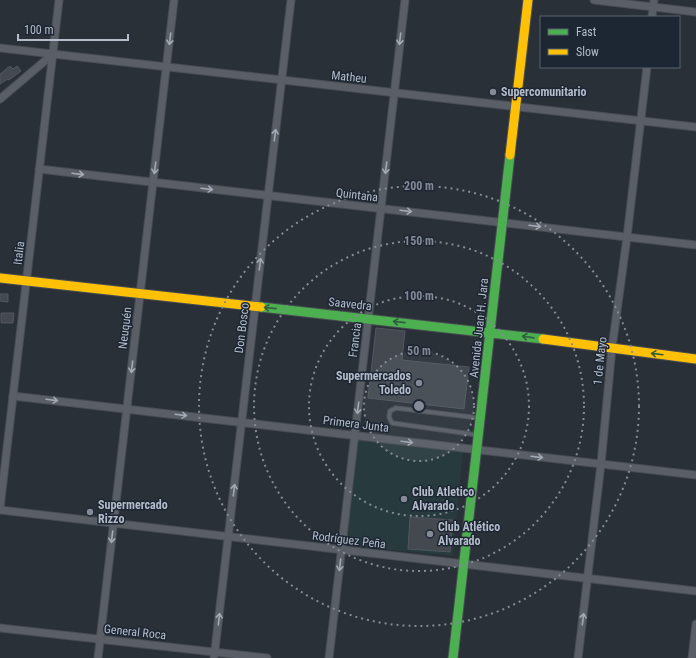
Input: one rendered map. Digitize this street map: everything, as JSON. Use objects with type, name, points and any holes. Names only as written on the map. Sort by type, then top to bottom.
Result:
[{"type":"street","name":"Italia","points":[[0,509],[59,0]]},
{"type":"street","name":"Neuquén","points":[[98,658],[174,0]]},
{"type":"street","name":"Don Bosco","points":[[215,655],[291,0]]},
{"type":"street","name":"Francia","points":[[329,658],[405,0]]},
{"type":"street","name":"Avenida Juan H. Jara","points":[[454,658],[528,0]]},
{"type":"street","points":[[594,0],[654,3],[696,12]]},
{"type":"street","points":[[652,16],[654,3]]},
{"type":"street","name":"Matheu","points":[[0,48],[696,127]]},
{"type":"street","points":[[0,99],[53,54]]},
{"type":"street","name":"1 de Mayo","points":[[578,658],[601,464],[612,348],[647,68]]},
{"type":"street","name":"Quintana","points":[[39,169],[696,245]]},
{"type":"street","name":"Saavedra","points":[[0,278],[490,332],[696,358]]},
{"type":"street","name":"Primera Junta","points":[[13,396],[696,475]]},
{"type":"street","name":"Rodríguez Peña","points":[[0,509],[114,524],[696,590]]},
{"type":"street","points":[[692,658],[696,624]]},
{"type":"street","name":"General Roca","points":[[0,628],[100,639],[215,655],[267,658]]},
{"type":"lane","points":[[479,436],[392,423],[389,417],[390,411],[396,408],[480,419]]},
{"type":"green space","name":"Club Atletico Alvarado","points":[[355,438],[463,451],[453,556],[343,545]]},
{"type":"building","points":[[10,66],[13,69],[17,66],[21,71],[9,80],[8,79],[0,84],[0,74]]},
{"type":"building","points":[[0,294],[8,294],[8,302],[0,301]]},
{"type":"building","points":[[1,313],[14,313],[13,323],[1,323]]},
{"type":"building","name":"Supermercados Toledo","points":[[376,328],[405,331],[402,360],[469,367],[464,409],[368,398]]},
{"type":"building","name":"Club Atlético Alvarado","points":[[410,517],[453,520],[450,552],[408,549]]},
{"type":"traffic: fast","points":[[453,658],[510,155]]},
{"type":"traffic: fast","points":[[261,307],[543,339]]},
{"type":"traffic: slow","points":[[510,155],[528,0]]},
{"type":"traffic: slow","points":[[0,278],[261,307]]},
{"type":"traffic: slow","points":[[543,339],[696,359]]},
{"type":"place","name":"Supercomunitario","points":[[493,92]]},
{"type":"place","name":"Supermercados Toledo","points":[[419,383]]},
{"type":"place","name":"Club Atletico Alvarado","points":[[404,499]]},
{"type":"place","name":"Supermercado Rizzo","points":[[90,512]]},
{"type":"place","name":"Club Atlético Alvarado","points":[[430,534]]}]
